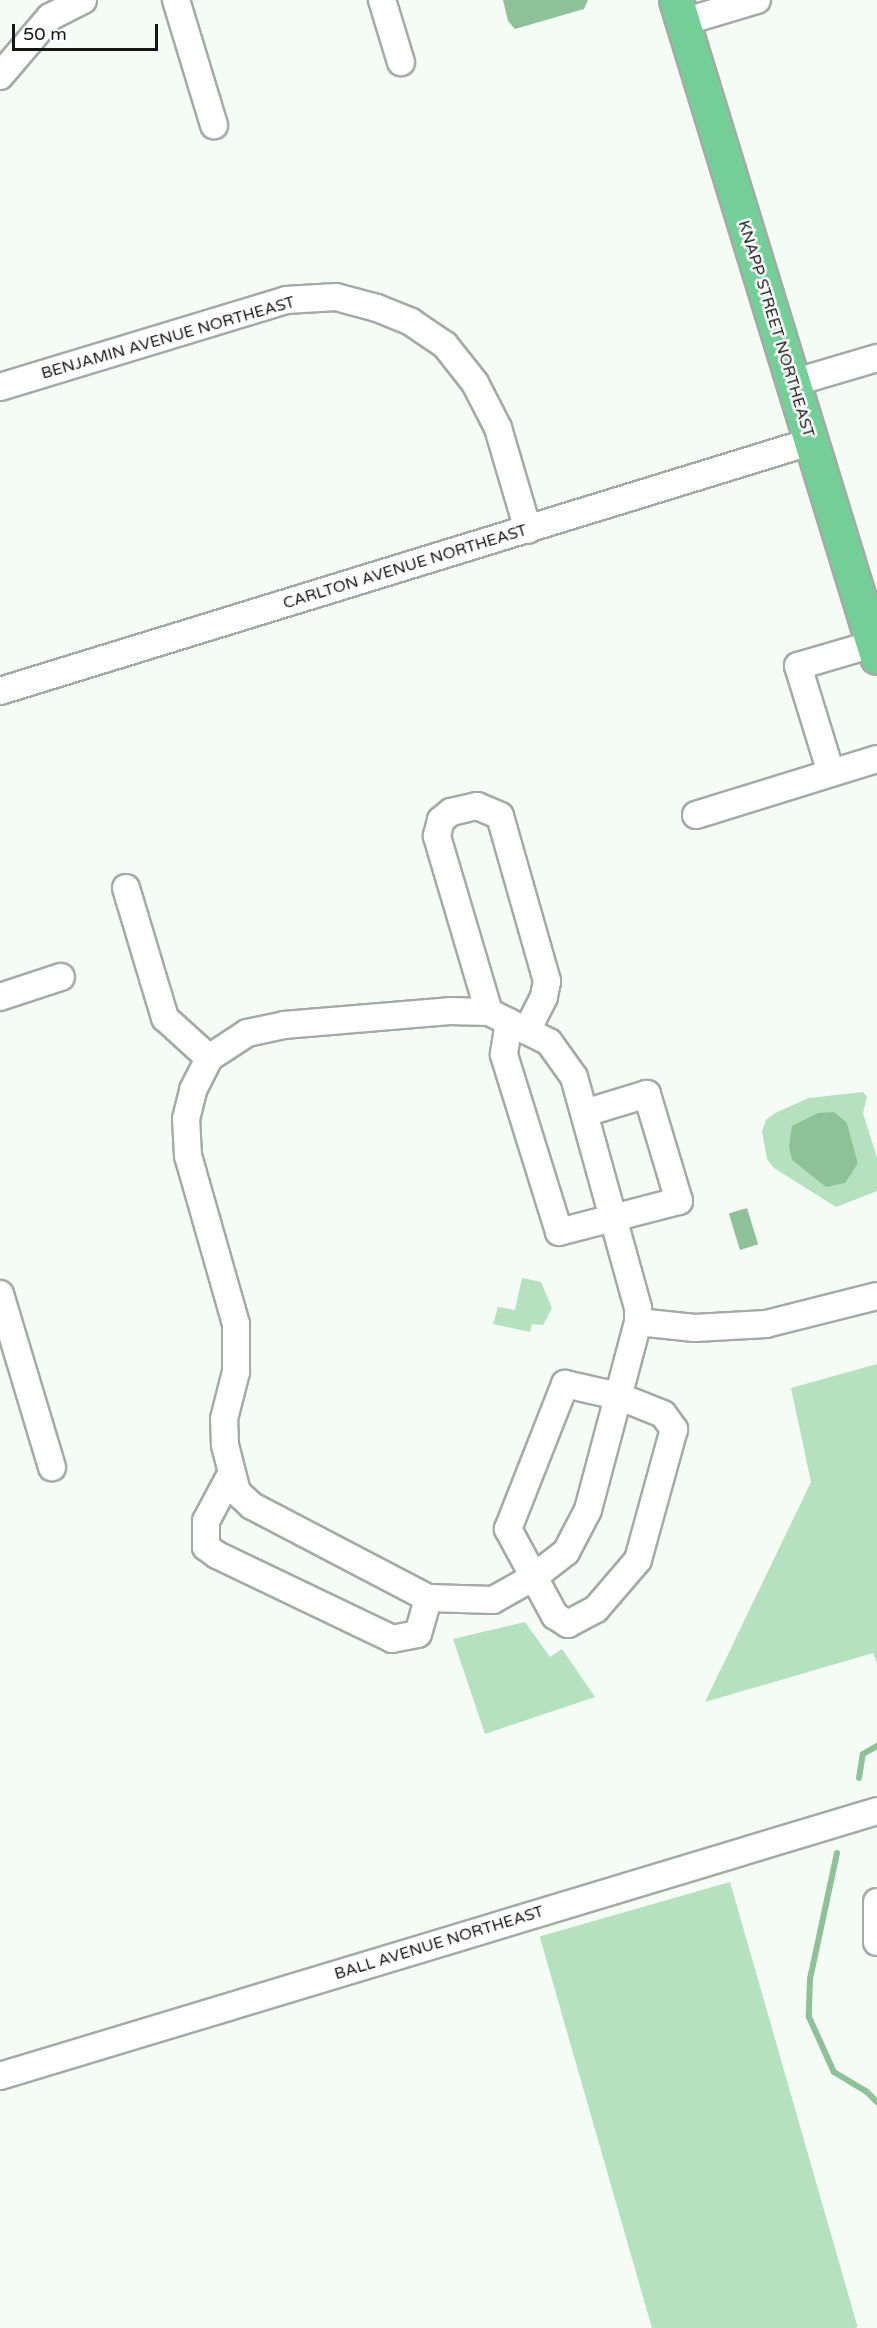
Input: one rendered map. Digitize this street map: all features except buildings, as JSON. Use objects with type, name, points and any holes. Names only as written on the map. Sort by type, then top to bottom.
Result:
[{"type":"main road","name":"KNAPP STREET NORTHEAST","points":[[679,11],[875,650]]},
{"type":"street","points":[[0,76],[50,17],[83,0]]},
{"type":"street","points":[[176,0],[214,125]]},
{"type":"street","points":[[382,0],[401,62]]},
{"type":"street","points":[[679,11],[757,0]]},
{"type":"street","name":"BENJAMIN AVENUE NORTHEAST","points":[[0,387],[286,300],[336,297],[377,308],[411,322],[445,345],[475,383],[498,428],[528,530]]},
{"type":"street","points":[[792,383],[877,358]]},
{"type":"street","name":"CARLTON AVENUE NORTHEAST","points":[[0,691],[810,442]]},
{"type":"street","points":[[831,773],[798,666],[875,650]]},
{"type":"street","points":[[696,815],[877,759]]},
{"type":"street","points":[[508,1021],[544,997],[547,981],[500,816],[477,806],[451,812],[441,820],[437,836],[508,1021],[504,1055],[559,1232],[679,1201],[647,1094],[585,1113]]},
{"type":"street","points":[[126,888],[165,1018],[209,1058]]},
{"type":"street","points":[[0,997],[61,977]]},
{"type":"street","points":[[449,1011],[508,1021],[549,1042],[574,1077],[615,1219],[638,1322],[588,1510],[566,1552],[534,1577],[493,1600],[429,1598],[252,1506],[237,1492],[231,1474],[224,1419],[236,1372],[236,1324],[188,1156],[186,1119],[193,1089],[209,1058],[247,1033],[284,1025],[449,1011]]},
{"type":"street","points":[[0,1294],[52,1467]]},
{"type":"street","points":[[638,1322],[695,1328],[766,1324],[877,1296]]},
{"type":"street","points":[[565,1384],[618,1396],[663,1414],[674,1430],[638,1560],[596,1609],[568,1624],[555,1616],[508,1529],[565,1384]]},
{"type":"street","points":[[231,1474],[206,1521],[206,1547],[217,1555],[392,1639],[418,1634],[429,1598]]},
{"type":"street","name":"BALL AVENUE NORTHEAST","points":[[0,2076],[877,1811]]},
{"type":"street","points":[[877,1902],[877,1942]]},
{"type":"shaded area","points":[[503,0],[588,0],[584,9],[515,29],[508,21]]},
{"type":"shaded area","points":[[863,1092],[867,1097],[863,1113],[877,1158],[877,1191],[836,1207],[774,1168],[767,1159],[762,1131],[766,1120],[775,1113],[809,1098]],"holes":[[[847,1123],[858,1163],[789,1147]]]},
{"type":"shaded area","points":[[834,1112],[847,1123],[858,1163],[845,1183],[826,1187],[792,1160],[789,1147],[792,1126],[818,1113]]},
{"type":"shaded area","points":[[747,1208],[758,1244],[740,1250],[729,1214]]},
{"type":"shaded area","points":[[522,1278],[541,1282],[552,1308],[543,1325],[532,1324],[530,1332],[493,1324],[498,1307],[515,1310]]},
{"type":"shaded area","points":[[877,1364],[877,1663],[873,1653],[705,1702],[811,1482],[791,1388]]},
{"type":"shaded area","points":[[525,1622],[550,1657],[562,1649],[595,1697],[485,1734],[453,1639]]},
{"type":"shaded area","points":[[730,1882],[858,2327],[652,2328],[540,1937]]},
{"type":"waterway","points":[[859,1778],[863,1754],[877,1746]]},
{"type":"waterway","points":[[837,1853],[810,1979],[809,2017],[834,2072],[866,2091],[877,2102]]}]
